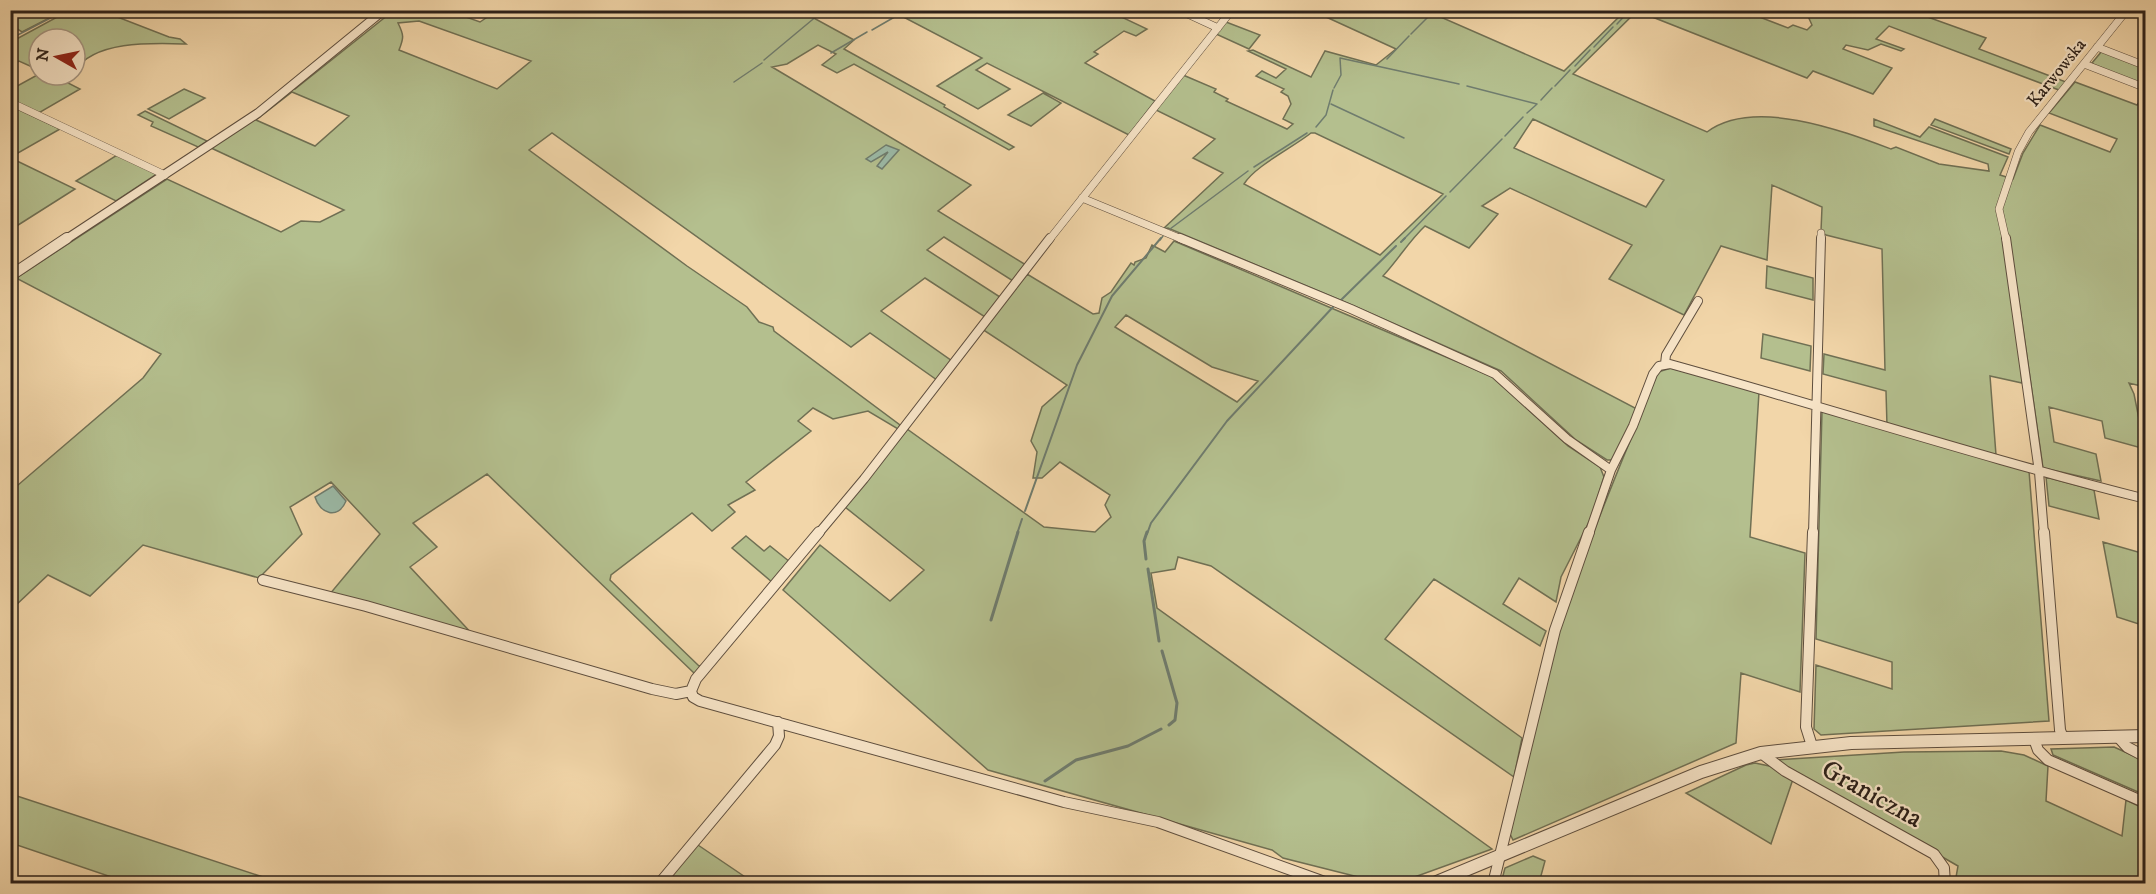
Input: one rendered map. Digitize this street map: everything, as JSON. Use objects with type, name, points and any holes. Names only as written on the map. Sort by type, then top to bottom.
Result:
[{"type":"street","points":[[10,276],[258,113],[384,10]]},
{"type":"street","points":[[1179,10],[1218,28]]},
{"type":"street","points":[[1232,10],[1082,198],[864,479],[696,679],[691,691],[693,697],[700,701],[1064,802],[1158,822],[1330,884]]},
{"type":"street","name":"Karwowska","points":[[2063,738],[2060,730],[2039,471],[2012,268],[1999,209],[2016,158],[2029,132],[2127,10]]},
{"type":"street","points":[[2097,47],[2145,66]]},
{"type":"street","points":[[2084,64],[2145,88]]},
{"type":"street","points":[[10,102],[165,175]]},
{"type":"street","points":[[1082,198],[1329,300],[1495,374],[1567,439],[1611,470]]},
{"type":"street","points":[[1812,746],[1806,727],[1818,405],[1821,233]]},
{"type":"street","points":[[1665,364],[1666,355],[1698,301]]},
{"type":"street","points":[[1493,884],[1555,630],[1611,470],[1633,426],[1653,374],[1659,366],[1665,364],[1818,405],[1873,424],[2145,500]]},
{"type":"street","points":[[263,580],[366,606],[652,689],[675,694],[691,691]]},
{"type":"street","points":[[659,884],[775,745],[779,736],[778,722]]},
{"type":"street","points":[[1432,884],[1701,772],[1761,753],[1851,743],[2145,736]]},
{"type":"street","points":[[2118,737],[2127,747],[2145,757]]},
{"type":"street","points":[[2034,740],[2038,750],[2048,760],[2145,803]]},
{"type":"street","name":"Graniczna","points":[[1761,753],[1785,771],[1934,854],[1944,866],[1947,875],[1945,884]]},
{"type":"green space","points":[[11,10],[63,10],[32,27],[27,27],[22,32],[11,25]]},
{"type":"green space","points":[[70,10],[102,11],[169,37],[180,39],[186,44],[158,43],[126,46],[110,49],[87,59],[87,27],[39,27]]},
{"type":"green space","points":[[498,10],[801,11],[854,40],[844,49],[945,105],[944,107],[1014,147],[1009,150],[854,64],[837,73],[822,65],[836,54],[818,45],[787,64],[772,67],[971,185],[938,211],[1026,265],[1013,281],[944,237],[927,250],[1000,297],[985,317],[925,278],[881,311],[952,361],[937,380],[870,333],[851,347],[552,133],[529,150],[747,307],[759,322],[773,327],[774,331],[900,425],[898,429],[868,411],[833,419],[813,408],[798,421],[811,431],[746,482],[755,490],[728,505],[735,512],[712,531],[692,513],[611,575],[610,580],[699,666],[703,665],[695,674],[487,474],[413,523],[437,547],[410,567],[475,637],[329,595],[380,534],[331,482],[290,507],[302,534],[259,578],[143,545],[90,596],[48,575],[16,605],[11,606],[11,491],[143,378],[161,354],[16,278],[167,179],[281,232],[301,221],[320,222],[344,210],[209,147],[290,89],[295,89],[393,11],[449,11],[480,22]],"holes":[[[419,21],[531,61],[497,89],[399,50],[403,36],[398,23]],[[292,92],[349,116],[315,146],[256,120]]]},
{"type":"green space","points":[[892,11],[1109,11],[1147,29],[1136,36],[1124,31],[1094,52],[1098,54],[1085,63],[1155,101],[1129,135],[987,63],[976,70],[1010,89],[978,109],[937,86],[982,58]]},
{"type":"green space","points":[[1313,11],[1440,11],[1436,15],[1564,71],[1625,11],[1637,11],[1573,74],[1707,132],[1726,122],[1749,117],[1773,117],[1824,126],[1891,149],[1896,147],[1939,164],[1989,171],[1988,164],[1874,126],[1874,119],[1920,137],[1929,127],[2008,157],[2000,175],[2013,179],[2023,153],[2040,125],[2110,152],[2117,139],[2049,113],[2075,82],[2137,105],[2145,94],[2145,387],[2129,383],[2134,394],[2145,449],[2105,438],[2102,421],[2049,407],[2054,442],[2096,454],[2101,481],[2043,468],[2018,294],[2015,293],[2022,383],[1990,376],[1996,455],[1887,426],[1886,391],[1823,374],[1824,354],[1885,370],[1882,249],[1826,235],[1821,231],[1822,207],[1772,185],[1767,260],[1721,246],[1684,315],[1609,279],[1632,245],[1510,188],[1482,206],[1498,214],[1469,248],[1425,226],[1383,276],[1637,409],[1614,460],[1607,460],[1576,440],[1501,371],[1345,302],[1168,228],[1163,229],[1223,173],[1193,158],[1215,139],[1156,110],[1183,75],[1216,89],[1214,92],[1228,99],[1226,101],[1287,129],[1293,124],[1283,119],[1291,104],[1288,96],[1281,92],[1284,89],[1256,76],[1262,71],[1276,78],[1286,69],[1248,51],[1253,50],[1311,77],[1325,51],[1376,65],[1396,49]],"holes":[[[1533,119],[1664,180],[1646,207],[1514,148]],[[1311,133],[1315,133],[1443,194],[1380,255],[1244,184],[1265,164]]]},
{"type":"green space","points":[[1637,11],[1744,11],[1788,28],[1793,25],[1807,30],[1812,25],[1807,14],[1809,11],[1911,11],[1986,38],[1979,49],[2066,82],[2059,90],[1889,26],[1876,39],[1904,49],[1901,51],[1881,44],[1868,50],[1846,45],[1843,49],[1892,68],[1873,94],[1813,71],[1807,78]]},
{"type":"green space","points":[[1226,22],[1260,35],[1249,49],[1216,34]]},
{"type":"green space","points":[[27,33],[27,65],[19,61],[11,66],[11,42]]},
{"type":"green space","points":[[2102,51],[2145,67],[2145,85],[2096,67],[2092,63]]},
{"type":"green space","points":[[27,81],[27,87],[76,87],[80,89],[37,114],[11,101],[10,90]]},
{"type":"green space","points":[[184,89],[205,98],[169,119],[148,109]]},
{"type":"green space","points":[[1043,93],[1061,103],[1031,126],[1008,115]]},
{"type":"green space","points":[[11,106],[60,129],[11,157]]},
{"type":"green space","points":[[145,111],[207,141],[198,147],[151,126],[153,122],[138,115]]},
{"type":"green space","points":[[1935,119],[2011,149],[2009,154],[1931,125]]},
{"type":"green space","points":[[117,155],[157,174],[116,201],[76,181]]},
{"type":"green space","points":[[15,160],[75,189],[15,227],[10,224],[11,162]]},
{"type":"green space","points":[[1174,241],[1493,377],[1568,446],[1600,467],[1604,477],[1592,516],[1561,577],[1556,602],[1519,578],[1503,604],[1546,631],[1540,646],[1434,579],[1385,639],[1522,738],[1514,777],[1211,566],[1178,557],[1175,569],[1151,573],[1157,608],[1492,849],[1398,883],[1382,883],[1283,858],[1272,850],[988,770],[783,590],[820,545],[890,601],[924,570],[845,507],[907,429],[1044,527],[1095,532],[1111,517],[1105,505],[1110,495],[1060,462],[1042,478],[1033,478],[1037,452],[1031,441],[1042,407],[1067,385],[982,329],[1027,274],[1093,314],[1099,313],[1102,298],[1111,292],[1131,263],[1134,265],[1135,262],[1146,258],[1152,245],[1165,252]],"holes":[[[1126,315],[1212,367],[1258,381],[1237,402],[1115,327]]]},
{"type":"green space","points":[[1767,266],[1813,278],[1813,300],[1766,288]]},
{"type":"green space","points":[[1763,334],[1811,346],[1810,371],[1761,358]]},
{"type":"green space","points":[[1671,368],[1759,392],[1750,537],[1805,553],[1800,692],[1741,673],[1736,743],[1513,840],[1510,834],[1529,748],[1550,663],[1576,577],[1658,372]]},
{"type":"green space","points":[[1822,411],[2029,471],[2049,721],[1821,735],[1814,729],[1816,665],[1892,689],[1892,662],[1816,639]]},
{"type":"green space","points":[[2046,477],[2094,490],[2099,519],[2049,506]]},
{"type":"green space","points":[[746,536],[764,551],[770,546],[790,562],[773,583],[732,548]]},
{"type":"green space","points":[[2103,542],[2145,554],[2145,626],[2117,617]]},
{"type":"green space","points":[[2114,747],[2145,761],[2145,795],[2053,755],[2051,749]]},
{"type":"green space","points":[[2001,751],[2024,755],[2048,766],[2046,801],[2122,836],[2126,800],[2145,809],[2145,883],[1955,883],[1958,866],[1774,760],[1904,752]]},
{"type":"green space","points":[[1755,763],[1774,767],[1793,779],[1771,844],[1686,793]]},
{"type":"green space","points":[[10,794],[281,883],[129,883],[11,843]]},
{"type":"green space","points":[[695,843],[754,883],[660,884]]},
{"type":"green space","points":[[1533,856],[1545,861],[1539,883],[1501,883],[1505,868]]},
{"type":"shaded area","points":[[886,145],[899,150],[882,169],[877,166],[888,152],[871,162],[866,159]]},
{"type":"shaded area","points":[[333,486],[346,501],[343,507],[334,513],[325,511],[317,503],[315,497]]},
{"type":"waterway","points":[[10,39],[66,10]]},
{"type":"waterway","points":[[645,15],[657,10]]},
{"type":"waterway","points":[[764,60],[824,10]]},
{"type":"waterway","points":[[1411,34],[1435,10]]},
{"type":"waterway","points":[[1617,24],[1630,10]]},
{"type":"waterway","points":[[872,30],[898,15]]},
{"type":"waterway","points":[[1594,47],[1613,27]]},
{"type":"waterway","points":[[831,53],[867,32]]},
{"type":"waterway","points":[[1387,59],[1409,36]]},
{"type":"waterway","points":[[1575,66],[1590,50]]},
{"type":"waterway","points":[[1334,88],[1341,75],[1340,58],[1459,84]]},
{"type":"waterway","points":[[734,82],[762,63]]},
{"type":"waterway","points":[[1555,86],[1570,70]]},
{"type":"waterway","points":[[1467,86],[1537,104]]},
{"type":"waterway","points":[[1541,100],[1552,88]]},
{"type":"waterway","points":[[1316,127],[1326,115],[1333,90]]},
{"type":"waterway","points":[[1331,104],[1404,138]]},
{"type":"waterway","points":[[1527,113],[1536,105]]},
{"type":"waterway","points":[[1505,136],[1523,117]]},
{"type":"waterway","points":[[1254,167],[1307,133]]},
{"type":"waterway","points":[[1450,192],[1502,139]]},
{"type":"waterway","points":[[1170,229],[1248,171]]},
{"type":"waterway","points":[[1403,240],[1446,196]]},
{"type":"waterway","points":[[1160,240],[1163,236]]},
{"type":"waterway","points":[[1025,511],[1077,365],[1112,296],[1161,238]]},
{"type":"waterway","points":[[1341,300],[1396,246]]},
{"type":"waterway","points":[[1147,534],[1151,523],[1227,421],[1333,307]]},
{"type":"waterway","points":[[1017,534],[1022,519]]},
{"type":"waterway","points":[[991,620],[1018,532]]},
{"type":"waterway","points":[[1146,559],[1144,541],[1147,532]]},
{"type":"waterway","points":[[1148,569],[1159,641]]},
{"type":"waterway","points":[[1162,651],[1177,703],[1175,720],[1169,725]]},
{"type":"waterway","points":[[1045,781],[1076,760],[1128,746],[1161,729]]}]
